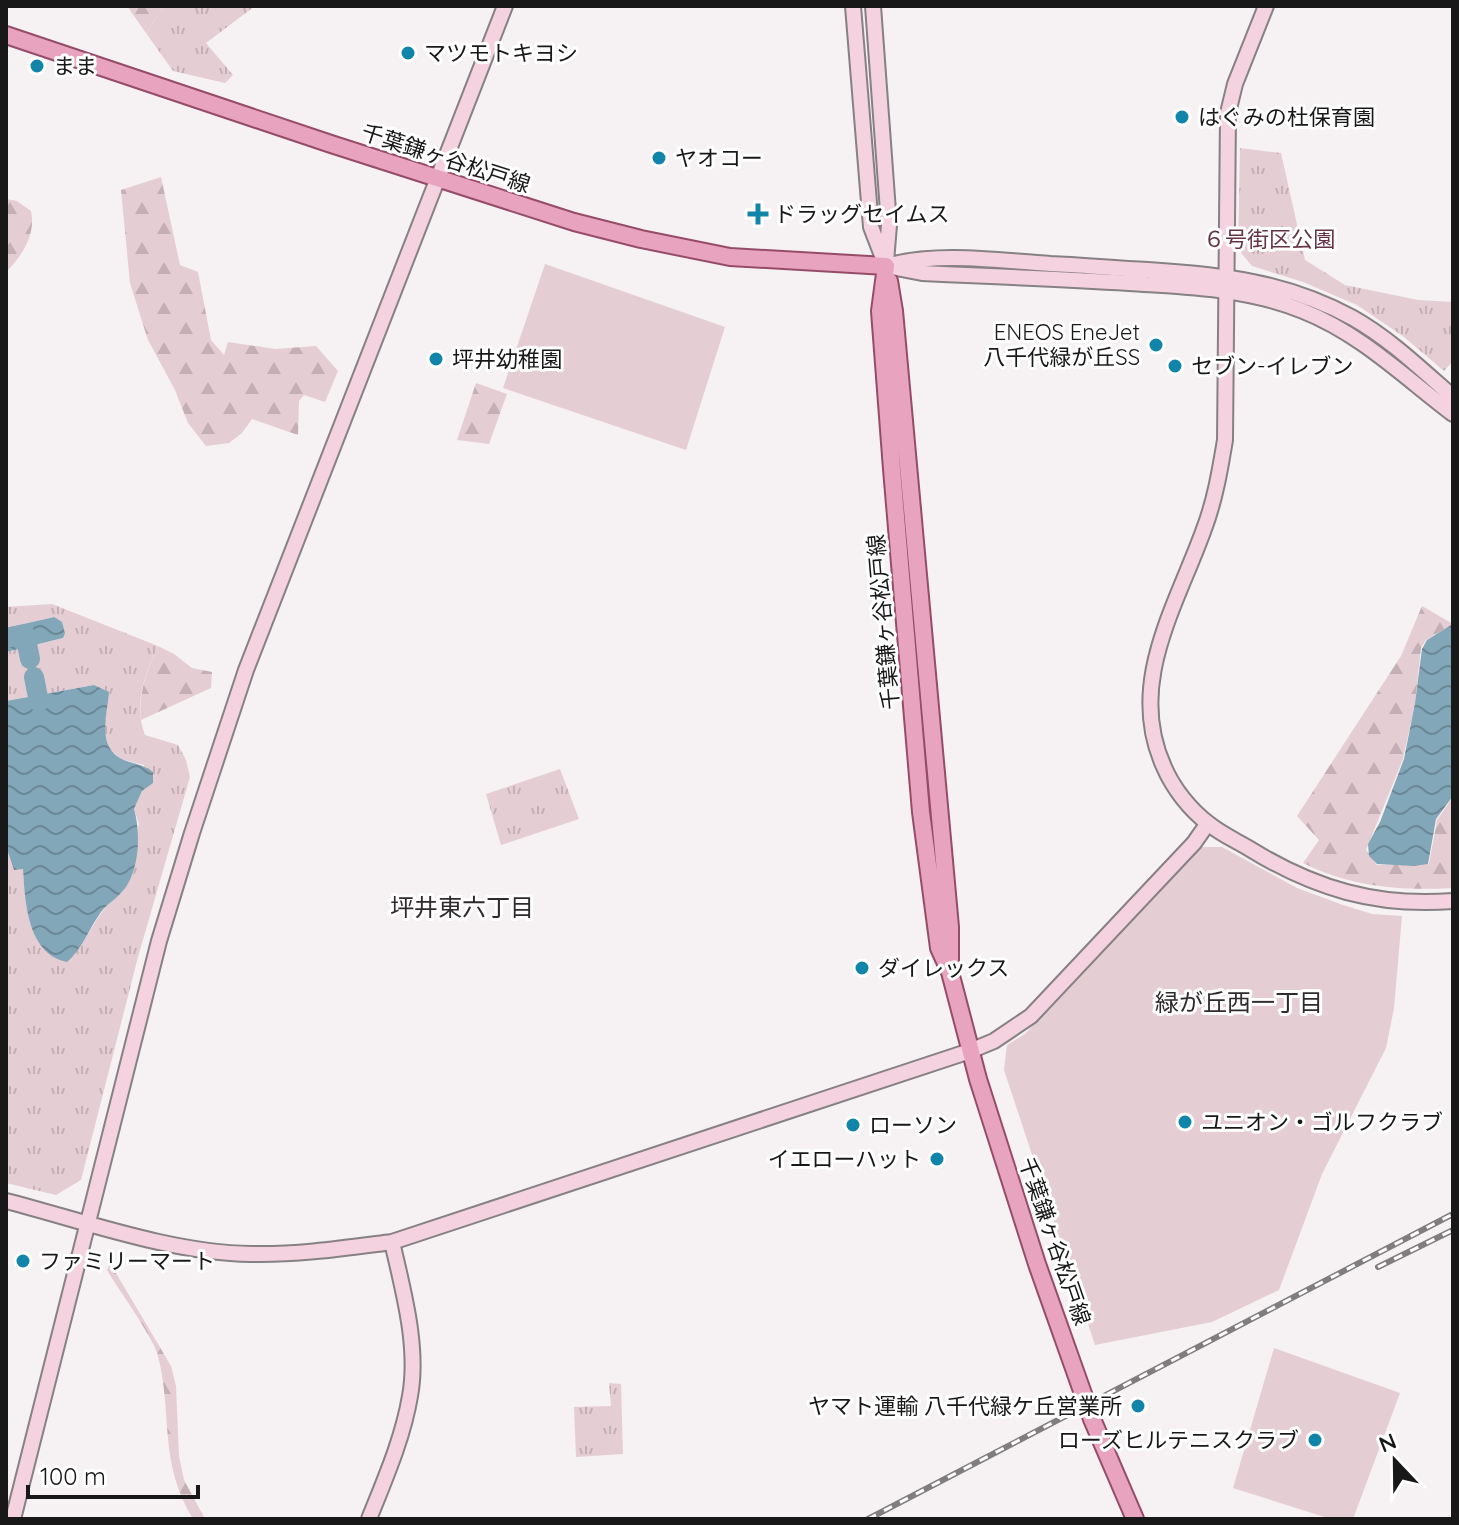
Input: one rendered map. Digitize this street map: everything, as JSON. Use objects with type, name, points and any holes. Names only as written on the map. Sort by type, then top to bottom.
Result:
[{"type":"main road","name":"千葉鎌ヶ谷松戸線","points":[[6,35],[574,222],[708,254],[886,266],[880,311],[921,812],[939,948],[950,972],[970,1051],[1037,1264],[1092,1419],[1135,1519]]},
{"type":"street","points":[[13,1519],[159,941],[192,833],[246,670],[505,6]]},
{"type":"street","points":[[853,6],[871,227],[886,266]]},
{"type":"street","points":[[873,6],[889,225],[886,266]]},
{"type":"street","points":[[1266,6],[1238,74],[1228,113],[1225,440],[1218,482],[1205,525],[1156,654],[1149,688],[1154,746],[1169,780],[1187,803],[1208,823],[1263,857],[1334,889],[1390,902],[1453,901]]},
{"type":"street","points":[[886,266],[922,273],[1226,283],[1292,291],[1354,319],[1408,358],[1453,397]]},
{"type":"street","points":[[1226,283],[1316,317],[1385,358],[1453,414]]},
{"type":"street","points":[[6,1201],[172,1245],[249,1254],[308,1252],[392,1242],[970,1051],[1004,1035],[1031,1016],[1194,843],[1208,823]]},
{"type":"street","points":[[369,1519],[397,1446],[411,1393],[407,1312],[392,1242]]},
{"type":"green space","points":[[127,6],[164,6],[146,33]]},
{"type":"green space","points":[[164,6],[255,6],[206,43],[233,75],[225,83],[173,71],[146,33]]},
{"type":"green space","name":"６号街区公園","points":[[1240,148],[1281,153],[1305,260],[1345,285],[1418,300],[1453,302],[1453,361],[1444,371],[1404,337],[1357,305],[1303,282],[1252,266],[1238,249]]},
{"type":"green space","points":[[161,177],[180,265],[198,272],[211,340],[224,355],[228,342],[275,349],[316,346],[338,371],[325,402],[304,395],[299,401],[298,435],[252,419],[242,433],[229,443],[206,446],[188,423],[175,390],[148,340],[130,283],[121,190]]},
{"type":"green space","points":[[6,199],[17,201],[31,211],[32,228],[27,244],[6,272]]},
{"type":"green space","points":[[545,264],[725,327],[686,450],[503,388]]},
{"type":"green space","points":[[476,383],[507,394],[489,444],[457,440]]},
{"type":"green space","points":[[52,604],[158,646],[142,689],[142,723],[145,735],[178,745],[190,777],[138,957],[81,1180],[56,1195],[6,1183],[6,846],[23,868],[27,910],[36,937],[54,957],[67,961],[82,945],[105,908],[122,893],[139,824],[134,809],[142,791],[144,765],[121,759],[109,748],[103,730],[107,709],[94,685],[6,701],[6,652],[63,638],[54,617],[6,628],[6,607]]},
{"type":"green space","points":[[1422,606],[1453,624],[1426,640],[1421,648],[1415,703],[1403,759],[1366,850],[1377,865],[1429,864],[1437,820],[1453,797],[1453,888],[1376,886],[1339,877],[1303,863],[1319,840],[1297,816],[1401,656]]},
{"type":"green space","points":[[158,646],[192,668],[212,672],[211,688],[141,720],[144,682]]},
{"type":"green space","points":[[560,769],[579,819],[501,845],[486,794]]},
{"type":"green space","name":"ユニオン・ゴルフクラブ","points":[[1199,847],[1222,847],[1297,888],[1343,905],[1372,914],[1402,916],[1394,1008],[1386,1048],[1322,1174],[1279,1290],[1212,1322],[1095,1345],[1004,1070],[1007,1045],[1025,1034]]},
{"type":"green space","points":[[110,1263],[171,1366],[176,1386],[179,1456],[184,1480],[205,1519],[193,1519],[182,1498],[170,1458],[158,1356],[143,1326],[107,1270]]},
{"type":"green space","name":"ローズヒルテニスクラブ","points":[[1274,1348],[1400,1393],[1353,1519],[1331,1519],[1233,1488]]},
{"type":"green space","points":[[609,1383],[621,1384],[623,1454],[576,1457],[574,1407],[611,1406]]},
{"type":"water","points":[[54,617],[62,622],[63,638],[6,652],[6,628]]},
{"type":"water","points":[[1451,625],[1453,796],[1436,819],[1428,864],[1377,864],[1369,856],[1368,844],[1380,822],[1404,759],[1422,649],[1427,640]]},
{"type":"water","points":[[94,685],[109,692],[105,730],[110,747],[124,760],[153,772],[153,783],[142,791],[134,809],[138,841],[132,875],[121,893],[101,912],[81,946],[67,962],[44,949],[36,937],[27,910],[23,869],[14,870],[6,846],[6,701]]},
{"type":"waterway","points":[[6,638],[25,634],[30,659]]},
{"type":"waterway","points":[[34,677],[39,702]]},
{"type":"railway","points":[[868,1519],[1453,1214]]},
{"type":"railway","points":[[1378,1267],[1453,1230]]},
{"type":"place","name":"マツモトキヨシ","points":[[408,53]]},
{"type":"place","name":"まま","points":[[37,66]]},
{"type":"place","name":"はぐみの杜保育園","points":[[1182,117]]},
{"type":"place","name":"ヤオコー","points":[[659,158]]},
{"type":"place","name":"ドラッグセイムス","points":[[758,214]]},
{"type":"place","name":"ENEOS EneJet 八千代緑が丘SS","points":[[1156,345]]},
{"type":"place","name":"坪井幼稚園","points":[[436,359]]},
{"type":"place","name":"セブン-イレブン","points":[[1175,366]]},
{"type":"place","name":"ダイレックス","points":[[862,968]]},
{"type":"place","name":"ユニオン・ゴルフクラブ","points":[[1185,1122]]},
{"type":"place","name":"ローソン","points":[[853,1125]]},
{"type":"place","name":"イエローハット","points":[[937,1159]]},
{"type":"place","name":"ファミリーマート","points":[[23,1261]]},
{"type":"place","name":"ヤマト運輸 八千代緑ケ丘営業所","points":[[1138,1406]]},
{"type":"place","name":"ローズヒルテニスクラブ","points":[[1315,1440]]},
{"type":"district","name":"坪井東六丁目","points":[[462,907]]},
{"type":"district","name":"緑が丘西一丁目","points":[[1239,1002]]}]
